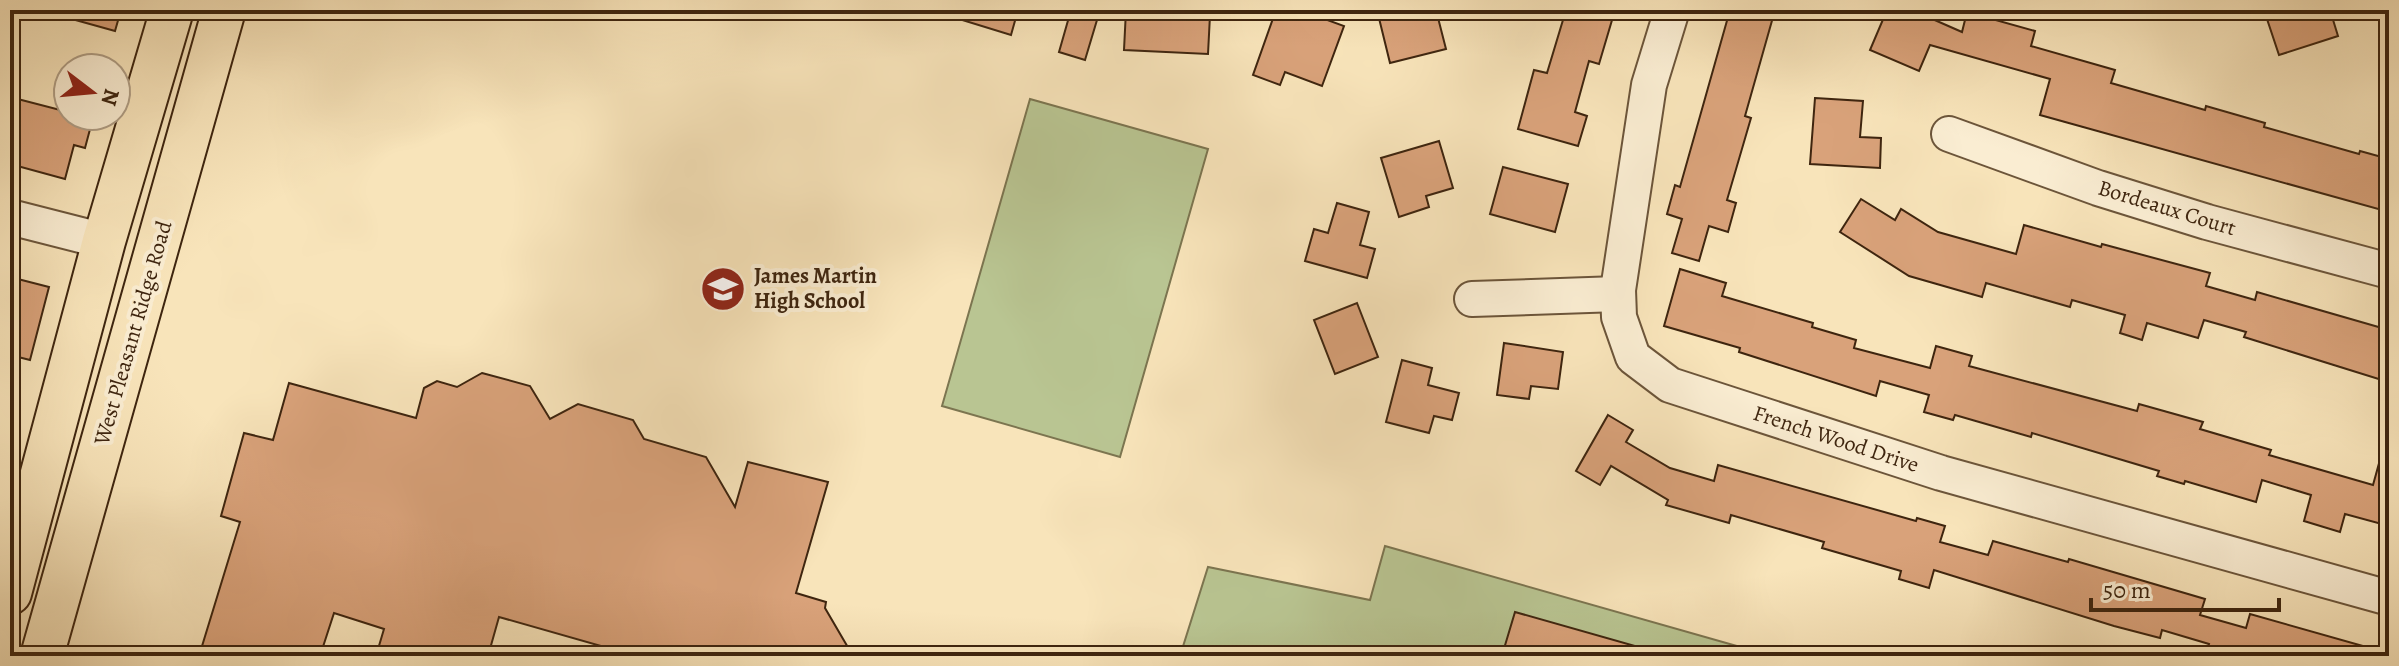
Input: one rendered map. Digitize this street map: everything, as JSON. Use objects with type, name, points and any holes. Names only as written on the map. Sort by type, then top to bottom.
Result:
[{"type":"main road","points":[[10,593],[104,241],[172,10]]},
{"type":"main road","name":"West Pleasant Ridge Road","points":[[42,656],[224,10]]},
{"type":"street","name":"French Wood Drive","points":[[1672,10],[1649,85],[1618,294],[1619,317],[1633,357],[1670,385],[1941,473],[2389,598]]},
{"type":"street","name":"Bordeaux Court","points":[[1949,134],[2098,188],[2207,222],[2389,271]]},
{"type":"street","points":[[10,217],[104,241]]},
{"type":"street","points":[[1472,299],[1618,294]]},
{"type":"green space","points":[[1030,99],[1208,149],[1120,457],[942,406]]},
{"type":"green space","points":[[1385,546],[1772,656],[1180,656],[1208,567],[1370,600]]},
{"type":"building","points":[[62,10],[121,10],[115,31],[61,16]]},
{"type":"building","points":[[946,10],[1018,10],[1011,35],[946,15]]},
{"type":"building","points":[[1071,10],[1100,10],[1085,60],[1059,52]]},
{"type":"building","points":[[1126,10],[1180,10],[1180,14],[1210,15],[1208,54],[1124,50]]},
{"type":"building","points":[[1276,10],[1300,10],[1344,26],[1322,86],[1285,72],[1280,85],[1253,75]]},
{"type":"building","points":[[1377,10],[1436,10],[1446,49],[1390,63]]},
{"type":"building","points":[[1566,10],[1615,10],[1599,64],[1589,61],[1575,112],[1587,116],[1578,146],[1518,129],[1534,70],[1547,73]]},
{"type":"building","points":[[1730,10],[1775,10],[1745,116],[1751,118],[1727,200],[1736,203],[1728,232],[1709,226],[1699,261],[1672,253],[1682,219],[1667,214],[1675,185],[1680,187]]},
{"type":"building","points":[[1887,10],[1912,10],[1962,32],[1967,12],[2035,31],[2031,46],[2115,70],[2111,83],[2205,110],[2206,106],[2265,123],[2264,127],[2359,154],[2360,151],[2389,159],[2389,212],[2040,115],[2050,79],[1930,45],[1919,71],[1870,50]]},
{"type":"building","points":[[2264,10],[2330,10],[2338,36],[2279,55]]},
{"type":"building","points":[[10,97],[52,108],[52,132],[89,132],[85,148],[74,145],[65,179],[10,164]]},
{"type":"building","points":[[1815,98],[1863,101],[1860,137],[1881,138],[1880,168],[1810,164]]},
{"type":"building","points":[[1439,141],[1453,188],[1426,196],[1429,207],[1399,217],[1381,158]]},
{"type":"building","points":[[1503,167],[1568,184],[1555,232],[1490,214]]},
{"type":"building","points":[[1861,199],[1895,220],[1901,209],[1938,232],[2016,254],[2024,225],[2210,273],[2206,286],[2255,300],[2257,292],[2389,330],[2389,366],[2385,381],[2244,337],[2246,332],[2204,320],[2198,338],[2147,323],[2142,340],[2120,333],[2125,315],[2072,300],[2070,307],[1986,283],[1982,297],[1909,276],[1840,232]]},
{"type":"building","points":[[1337,203],[1369,212],[1360,245],[1375,249],[1367,278],[1305,261],[1314,229],[1328,233]]},
{"type":"building","points":[[1680,269],[1726,283],[1722,296],[1813,323],[1812,327],[1856,340],[1854,348],[1930,368],[1936,346],[1972,356],[1969,366],[2137,411],[2139,404],[2203,422],[2200,429],[2271,450],[2269,455],[2373,485],[2383,449],[2389,450],[2389,526],[2345,514],[2340,532],[2304,521],[2311,495],[2262,480],[2256,502],[2185,481],[2184,484],[2157,476],[2159,471],[2032,433],[2031,437],[1955,415],[1953,420],[1924,412],[1929,395],[1880,381],[1876,396],[1739,352],[1740,348],[1664,326]]},
{"type":"building","points":[[10,277],[49,287],[30,360],[10,355]]},
{"type":"building","points":[[1357,303],[1378,357],[1335,374],[1314,320]]},
{"type":"building","points":[[1504,343],[1563,352],[1558,389],[1531,386],[1529,399],[1497,395]]},
{"type":"building","points":[[1402,360],[1432,368],[1428,385],[1459,393],[1452,420],[1434,416],[1429,433],[1386,422]]},
{"type":"building","points":[[482,373],[530,386],[550,419],[578,404],[633,420],[644,439],[706,457],[735,507],[748,462],[828,482],[796,593],[826,602],[825,608],[853,656],[636,656],[499,617],[488,656],[376,656],[384,629],[334,613],[320,656],[199,656],[240,522],[221,516],[244,433],[273,440],[289,383],[416,418],[424,388],[437,381],[457,387]]},
{"type":"building","points":[[1608,415],[1633,430],[1626,442],[1670,468],[1714,481],[1718,465],[1916,521],[1917,518],[1945,526],[1940,542],[1988,555],[1993,541],[2068,562],[2069,559],[2205,599],[2200,615],[2246,628],[2250,614],[2377,650],[2376,656],[2225,656],[2207,651],[2209,644],[2162,630],[2160,638],[2114,626],[1934,570],[1929,588],[1899,579],[1901,571],[1822,548],[1824,542],[1731,515],[1729,523],[1666,505],[1668,500],[1611,466],[1600,485],[1576,471]]},
{"type":"building","points":[[1515,612],[1649,650],[1649,656],[1515,656],[1503,652]]},
{"type":"place","name":"James Martin High School","points":[[723,289]]}]
